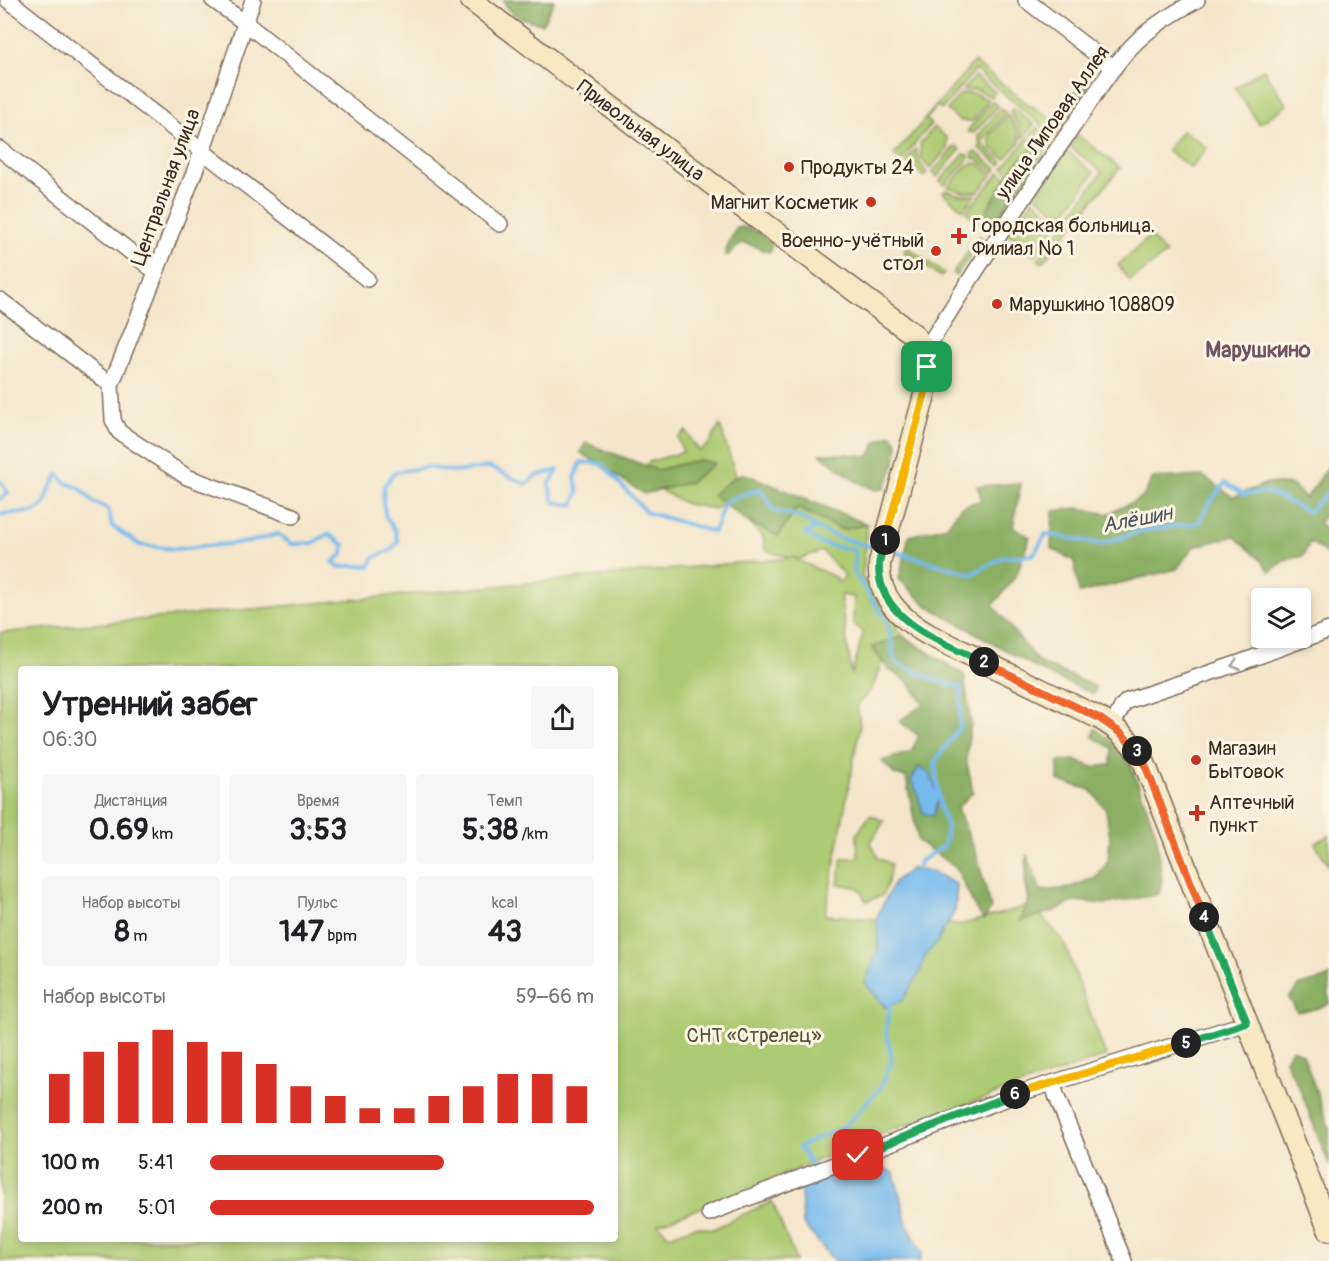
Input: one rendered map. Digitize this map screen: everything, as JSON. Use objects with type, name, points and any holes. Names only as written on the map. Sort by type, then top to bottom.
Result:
[{"type":"street","points":[[8,0],[367,279]]},
{"type":"street","points":[[213,0],[500,224]]},
{"type":"street","name":"Центральная улица","points":[[111,386],[202,152],[253,0]]},
{"type":"street","name":"Привольная улица","points":[[472,0],[742,207],[913,334],[923,348]]},
{"type":"street","points":[[1026,0],[1114,68]]},
{"type":"street","name":"улица Липовая Аллея","points":[[923,348],[931,340],[984,256],[1114,68],[1146,33],[1164,19],[1197,0]]},
{"type":"street","points":[[0,148],[156,272]]},
{"type":"street","points":[[0,300],[111,386],[113,420],[118,432],[187,477],[293,516]]},
{"type":"street","points":[[923,348],[928,369],[926,389],[887,534],[880,571],[890,601],[913,626],[1099,718],[1129,740],[1137,751],[1144,762],[1329,1230]]},
{"type":"street","points":[[1112,726],[1123,705],[1127,702],[1329,630]]},
{"type":"street","points":[[709,1212],[1002,1100],[1247,1023]]},
{"type":"street","points":[[1053,1083],[1124,1261]]},
{"type":"green space","points":[[503,0],[553,0],[554,2],[542,24],[514,14]]},
{"type":"green space","points":[[974,62],[1028,104],[1064,127],[1056,137],[975,70],[942,109],[937,106],[926,119],[931,124],[901,161],[894,155]]},
{"type":"green space","points":[[1263,69],[1287,105],[1259,124],[1235,88]]},
{"type":"green space","points":[[975,76],[995,92],[992,97],[977,90],[963,90]]},
{"type":"green space","points":[[1090,82],[1082,97],[1056,132],[1057,112],[1083,84]]},
{"type":"green space","points":[[968,93],[989,100],[972,121],[960,121],[947,110],[960,94]]},
{"type":"green space","points":[[992,101],[998,106],[974,133],[968,132],[968,130]]},
{"type":"green space","points":[[1001,108],[1006,113],[982,142],[979,141],[978,136]]},
{"type":"green space","points":[[1014,108],[1034,124],[1022,139],[1019,126],[1010,112]]},
{"type":"green space","points":[[1008,115],[1017,129],[1020,142],[1005,159],[990,147],[990,136]]},
{"type":"green space","points":[[934,127],[947,138],[947,148],[930,169],[921,158],[920,144]]},
{"type":"green space","points":[[1037,127],[1053,141],[1023,185],[1003,168]]},
{"type":"green space","points":[[1183,130],[1207,148],[1191,168],[1167,150]]},
{"type":"green space","points":[[1078,135],[1120,168],[1042,263],[1038,260],[1102,172],[1070,147]]},
{"type":"green space","points":[[1042,139],[1050,141],[1024,180],[988,226],[987,209],[1014,165]]},
{"type":"green space","points":[[982,144],[1003,162],[1000,165],[979,148]]},
{"type":"green space","points":[[955,146],[960,150],[937,177],[932,173]]},
{"type":"green space","points":[[916,149],[919,162],[927,173],[924,177],[905,161]]},
{"type":"green space","points":[[1067,151],[1094,173],[1062,217],[1036,195]]},
{"type":"green space","points":[[976,152],[997,169],[994,173],[977,159],[973,159],[972,153]]},
{"type":"green space","points":[[964,154],[969,158],[945,185],[940,181]]},
{"type":"green space","points":[[978,163],[992,175],[978,192],[963,192],[948,187],[967,165]]},
{"type":"green space","points":[[1000,172],[1020,189],[990,232],[966,212]]},
{"type":"green space","points":[[946,190],[960,195],[975,195],[963,210],[943,193]]},
{"type":"green space","points":[[1033,199],[1058,222],[1035,255],[1008,234]]},
{"type":"green space","points":[[742,227],[769,240],[772,243],[770,252],[742,243],[725,255],[736,228]]},
{"type":"green space","points":[[979,236],[982,238],[956,276],[953,273]]},
{"type":"green space","points":[[1150,236],[1166,254],[1130,281],[1118,265]]},
{"type":"green space","points":[[907,247],[944,273],[941,277],[904,252]]},
{"type":"green space","points":[[720,425],[736,476],[713,495],[724,504],[715,509],[686,504],[660,490],[690,482],[714,463],[698,460],[657,470],[645,466],[649,462],[683,452],[678,438],[686,431],[699,451],[709,444]]},
{"type":"green space","points":[[892,434],[898,445],[895,464],[884,489],[875,490],[856,481],[820,454],[869,456],[877,441]]},
{"type":"green space","points":[[586,443],[657,470],[698,460],[714,464],[690,482],[644,494],[580,452]]},
{"type":"green space","points":[[1329,466],[1329,510],[1319,522],[1329,533],[1329,555],[1310,542],[1303,556],[1285,560],[1270,572],[1262,561],[1234,536],[1193,547],[1177,569],[1079,593],[1074,561],[1051,548],[1053,511],[1078,508],[1108,514],[1143,497],[1153,478],[1203,476],[1233,497],[1267,483],[1292,485],[1306,498]]},
{"type":"green space","points":[[742,474],[867,524],[843,530],[797,508],[778,536],[747,521],[712,495],[736,476]]},
{"type":"green space","points":[[1021,483],[1013,527],[1030,537],[1016,576],[993,605],[1038,662],[1096,687],[1094,694],[1053,677],[926,605],[899,579],[909,536],[947,526],[961,507],[982,500],[977,486]]},
{"type":"green space","name":"СНТ «Стрелец»","points":[[797,508],[842,530],[867,524],[862,577],[903,636],[872,647],[882,661],[873,687],[857,706],[860,726],[825,915],[960,925],[1031,905],[1063,940],[1106,1056],[880,1134],[759,1185],[658,1224],[669,1236],[696,1226],[713,1229],[772,1201],[796,1261],[0,1261],[0,633],[790,558],[765,550],[763,537],[747,521],[778,536]],"holes":[[[822,551],[845,576],[838,582],[837,578],[791,557],[799,559]],[[840,595],[854,597],[853,623],[863,633],[852,675]]]},
{"type":"green space","points":[[903,636],[964,675],[971,723],[966,759],[973,792],[957,808],[976,853],[991,908],[984,920],[976,909],[956,868],[918,841],[906,777],[895,775],[882,761],[911,752],[919,736],[899,721],[924,704],[907,681],[888,669],[872,647]]},
{"type":"green space","points":[[1095,728],[1112,742],[1131,765],[1156,833],[1162,880],[1159,894],[1106,904],[1076,901],[1054,911],[1020,921],[1029,900],[1025,880],[1027,855],[1041,891],[1069,888],[1098,876],[1108,861],[1110,837],[1106,810],[1091,790],[1058,781],[1058,762],[1074,760],[1093,767],[1111,765],[1112,748],[1093,737]]},
{"type":"green space","points":[[870,815],[884,821],[871,842],[878,858],[891,864],[888,882],[882,896],[866,901],[859,888],[838,884],[842,858],[858,858],[857,834]]},
{"type":"green space","points":[[1329,835],[1329,866],[1315,843]]},
{"type":"green space","points":[[1329,976],[1329,1004],[1297,1012],[1289,998],[1300,985]]},
{"type":"green space","points":[[1292,1049],[1303,1054],[1329,1127],[1329,1165],[1301,1092],[1285,1060]]},
{"type":"water","points":[[919,767],[930,774],[939,796],[933,816],[923,813],[911,780]]},
{"type":"water","points":[[911,869],[932,871],[957,885],[955,911],[937,942],[925,956],[920,973],[902,1001],[885,1007],[865,983],[878,949],[877,916],[895,881]]},
{"type":"water","points":[[867,1161],[894,1173],[907,1224],[922,1252],[920,1261],[834,1261],[803,1224],[801,1189],[833,1173]]},
{"type":"waterway","points":[[0,514],[32,512],[44,505],[58,474],[66,483],[80,488],[93,502],[108,509],[112,526],[140,545],[174,549],[249,542],[278,534],[292,544],[313,543],[328,534],[344,545],[343,554],[333,562],[339,567],[370,566],[373,558],[391,550],[398,542],[395,530],[386,517],[383,503],[384,486],[395,472],[428,467],[456,472],[489,467],[526,484],[536,476],[558,470],[549,485],[554,502],[573,505],[578,492],[575,478],[581,462],[602,464],[646,512],[714,532],[724,504],[760,489],[774,511],[801,517],[816,528],[840,538],[873,547]]},
{"type":"waterway","points":[[0,481],[8,493],[0,499]]},
{"type":"waterway","name":"Алёшин","points":[[895,552],[972,574],[1003,557],[1033,555],[1046,534],[1101,544],[1141,531],[1198,523],[1225,483],[1244,494],[1268,492],[1309,512],[1329,491]]},
{"type":"waterway","points":[[816,528],[805,533],[822,544],[855,550],[854,573],[888,623],[895,662],[936,681],[961,687],[960,726],[935,762],[940,807],[947,826],[944,846],[919,862],[917,874]]},
{"type":"waterway","points":[[813,1166],[799,1147],[845,1126],[881,1087],[892,1060],[886,1030],[891,1002]]},
{"type":"place","name":"Продукты 24","points":[[789,167]]},
{"type":"place","name":"Магнит Косметик","points":[[871,202]]},
{"type":"place","name":"Городская больница. Филиал № 1","points":[[959,236]]},
{"type":"place","name":"Военно-учётный стол","points":[[936,251]]},
{"type":"place","name":"Марушкино 108809","points":[[997,304]]},
{"type":"place","name":"Магазин Бытовок","points":[[1196,760]]},
{"type":"place","name":"Аптечный пункт","points":[[1197,813]]},
{"type":"district","name":"Марушкино","points":[[1258,349]]},
{"type":"route","points":[[858,1155],[1023,1092],[1247,1023],[1144,762],[1129,740],[1099,718],[913,626],[896,610],[885,592],[880,581],[880,561],[925,393],[927,367]]}]
